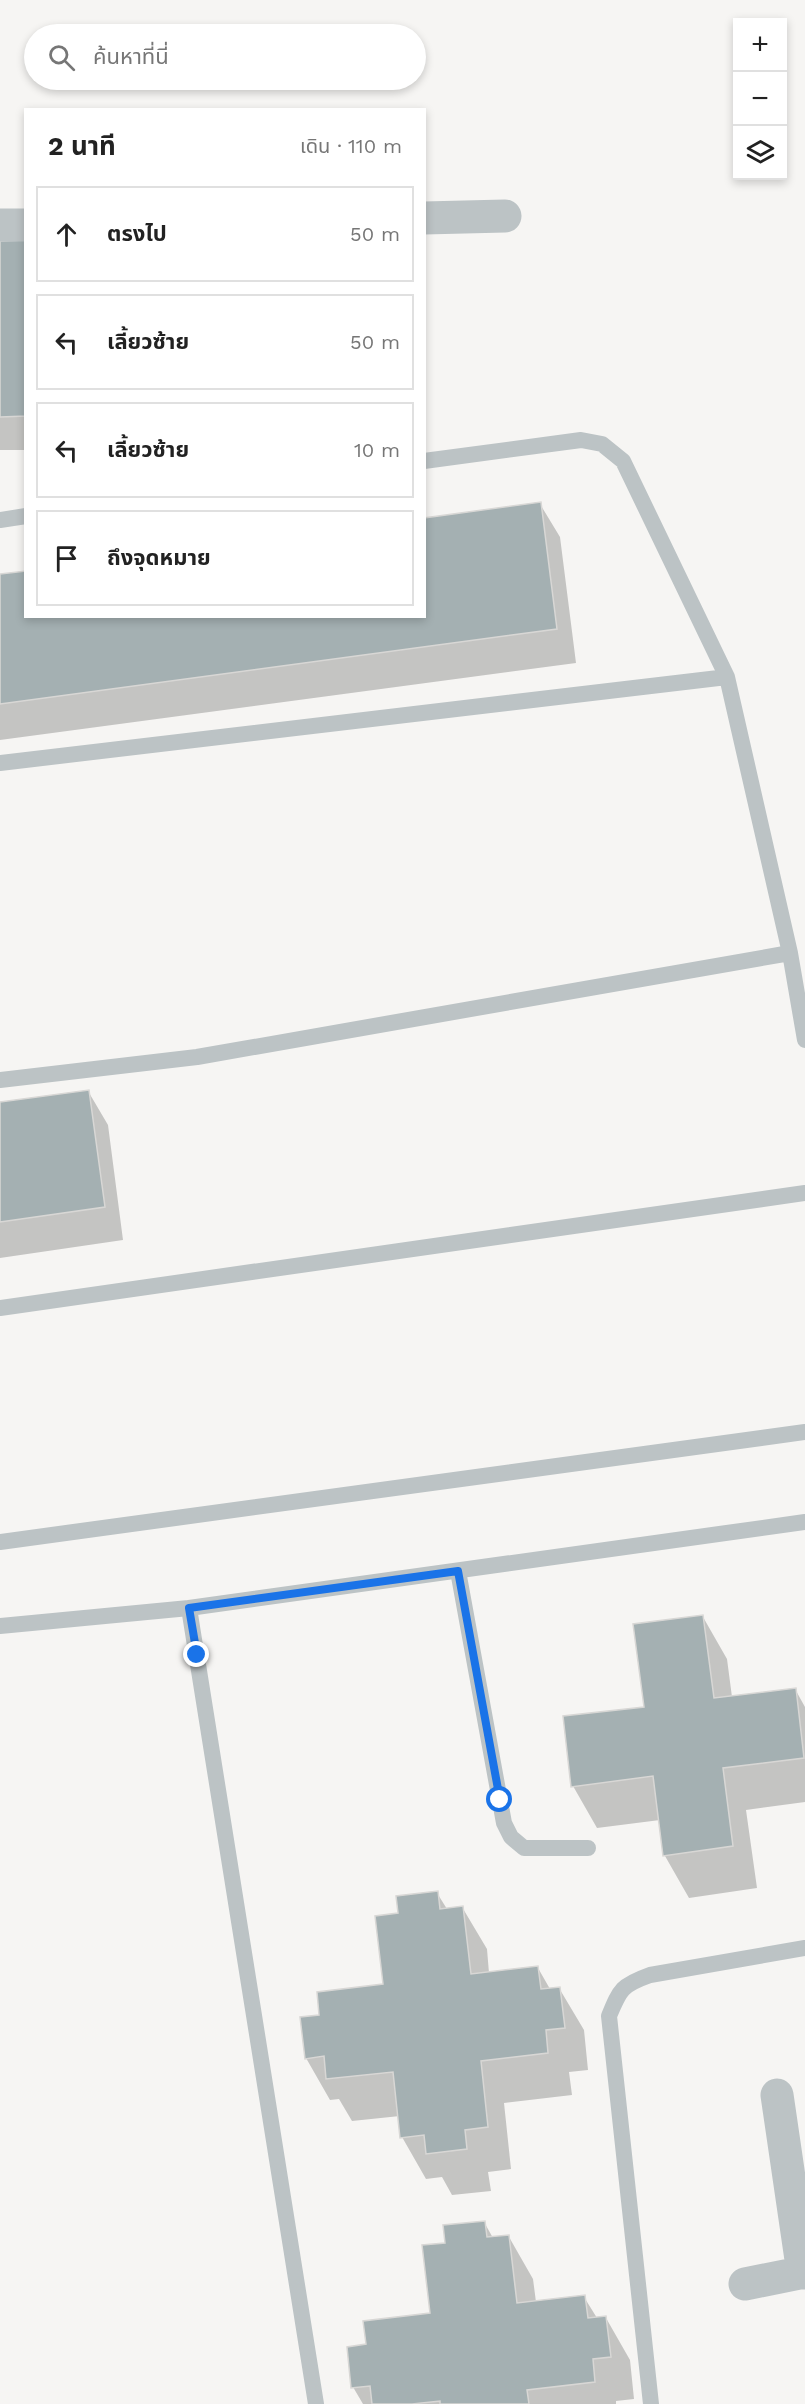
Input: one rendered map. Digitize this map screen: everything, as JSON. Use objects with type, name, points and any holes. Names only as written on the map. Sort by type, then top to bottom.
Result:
[{"type":"street","points":[[426,218],[505,216]]},
{"type":"street","points":[[0,225],[24,225]]},
{"type":"street","points":[[745,2284],[804,2272],[777,2095]]},
{"type":"lane","points":[[426,461],[581,440],[602,444],[622,461],[727,677],[790,953],[805,1040]]},
{"type":"lane","points":[[0,520],[24,516]]},
{"type":"lane","points":[[0,763],[727,677]]},
{"type":"lane","points":[[0,1080],[197,1057],[790,953]]},
{"type":"lane","points":[[0,1308],[805,1193]]},
{"type":"lane","points":[[0,1542],[805,1432]]},
{"type":"lane","points":[[0,1626],[189,1608],[805,1522]]},
{"type":"lane","points":[[458,1571],[504,1823],[511,1837],[524,1848],[588,1848]]},
{"type":"lane","points":[[189,1608],[315,2404]]},
{"type":"lane","points":[[651,2404],[609,2016],[618,1993],[632,1982],[650,1975],[805,1948]]},
{"type":"building","points":[[24,240],[24,416],[0,417],[0,241]]},
{"type":"building","points":[[541,502],[557,629],[0,704],[0,574],[24,571],[24,618],[426,618],[426,518]]},
{"type":"building","points":[[89,1090],[105,1207],[0,1222],[0,1102]]},
{"type":"building","points":[[703,1615],[714,1698],[796,1688],[804,1758],[723,1768],[733,1846],[663,1856],[653,1776],[571,1787],[563,1716],[644,1707],[633,1624]]},
{"type":"building","points":[[438,1891],[440,1909],[463,1906],[471,1974],[538,1966],[541,1989],[560,1987],[565,2028],[546,2030],[548,2053],[481,2061],[488,2127],[465,2130],[467,2149],[426,2154],[424,2135],[400,2138],[393,2072],[326,2079],[324,2056],[305,2059],[300,2017],[319,2015],[317,1992],[383,1984],[375,1916],[398,1913],[396,1896]]},
{"type":"building","points":[[485,2221],[487,2237],[509,2235],[517,2303],[585,2295],[588,2318],[606,2316],[611,2357],[593,2359],[595,2382],[527,2390],[529,2404],[440,2404],[440,2401],[372,2404],[370,2386],[351,2388],[347,2347],[366,2344],[363,2321],[430,2313],[422,2245],[445,2243],[443,2225]]},
{"type":"route","points":[[197,1655],[189,1608],[458,1571],[500,1800]]}]
